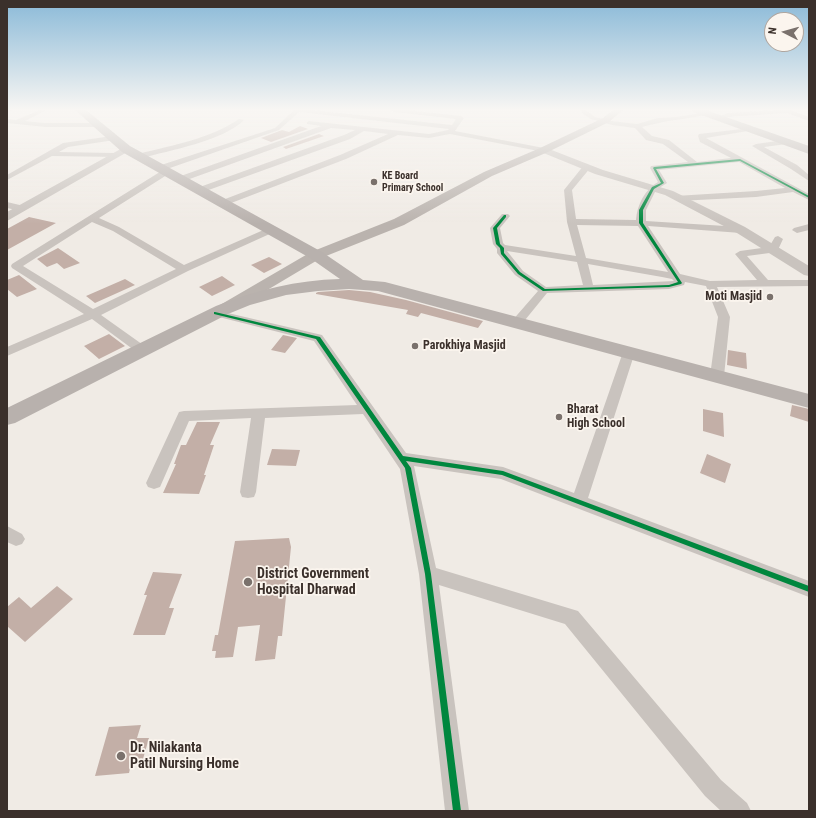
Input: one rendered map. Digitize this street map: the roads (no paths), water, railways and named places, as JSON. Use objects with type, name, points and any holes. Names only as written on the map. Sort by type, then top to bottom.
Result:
[{"type":"main road","points":[[118,148],[120,152],[141,156],[316,255],[357,283]]},
{"type":"main road","points":[[7,417],[218,312],[316,255],[399,222],[488,174],[548,148]]},
{"type":"main road","points":[[218,312],[258,296],[326,284],[357,283],[379,286],[809,401]]},
{"type":"street","points":[[7,178],[61,148]]},
{"type":"street","points":[[141,156],[167,148]]},
{"type":"street","points":[[142,350],[93,314],[12,269],[93,219],[164,170],[224,148]]},
{"type":"street","points":[[181,180],[267,148]]},
{"type":"street","points":[[200,190],[316,148]]},
{"type":"street","points":[[224,203],[362,148]]},
{"type":"street","points":[[536,148],[678,198],[741,230],[809,272]]},
{"type":"street","points":[[674,148],[695,164]]},
{"type":"street","points":[[718,148],[809,197]]},
{"type":"street","points":[[760,148],[794,167],[809,179]]},
{"type":"street","points":[[52,154],[120,152]]},
{"type":"street","points":[[7,217],[120,152]]},
{"type":"street","points":[[505,216],[495,228],[498,244],[502,248],[502,253],[519,274],[544,290],[669,286],[680,283],[641,223],[641,210],[653,188],[663,183],[654,168],[740,160]]},
{"type":"street","points":[[587,167],[568,190],[572,222],[589,289]]},
{"type":"street","points":[[678,198],[756,194],[794,188]]},
{"type":"street","points":[[7,205],[22,208]]},
{"type":"street","points":[[93,219],[116,229],[184,268]]},
{"type":"street","points":[[572,222],[641,223],[741,230]]},
{"type":"street","points":[[797,230],[809,227]]},
{"type":"street","points":[[7,352],[93,314],[184,268],[271,230]]},
{"type":"street","points":[[773,250],[778,239]]},
{"type":"street","points":[[502,248],[511,248],[581,260],[710,284],[809,283]]},
{"type":"street","points":[[765,283],[740,254],[773,250]]},
{"type":"street","points":[[710,284],[724,316],[717,376]]},
{"type":"street","points":[[517,322],[544,290]]},
{"type":"street","points":[[218,312],[318,338],[408,468],[428,574],[457,811]]},
{"type":"street","points":[[579,502],[629,352]]},
{"type":"street","points":[[154,483],[184,416],[368,409]]},
{"type":"street","points":[[248,492],[259,413]]},
{"type":"street","points":[[402,458],[503,473],[809,589]]},
{"type":"street","points":[[428,574],[571,617],[713,788],[739,811]]},
{"type":"place","name":"KE Board Primary School","points":[[374,182]]},
{"type":"place","name":"Moti Masjid","points":[[770,297]]},
{"type":"place","name":"Parokhiya Masjid","points":[[415,346]]},
{"type":"place","name":"Bharat High School","points":[[559,417]]},
{"type":"place","name":"District Government Hospital Dharwad","points":[[248,582]]},
{"type":"place","name":"Dr. Nilakanta Patil Nursing Home","points":[[121,756]]}]
